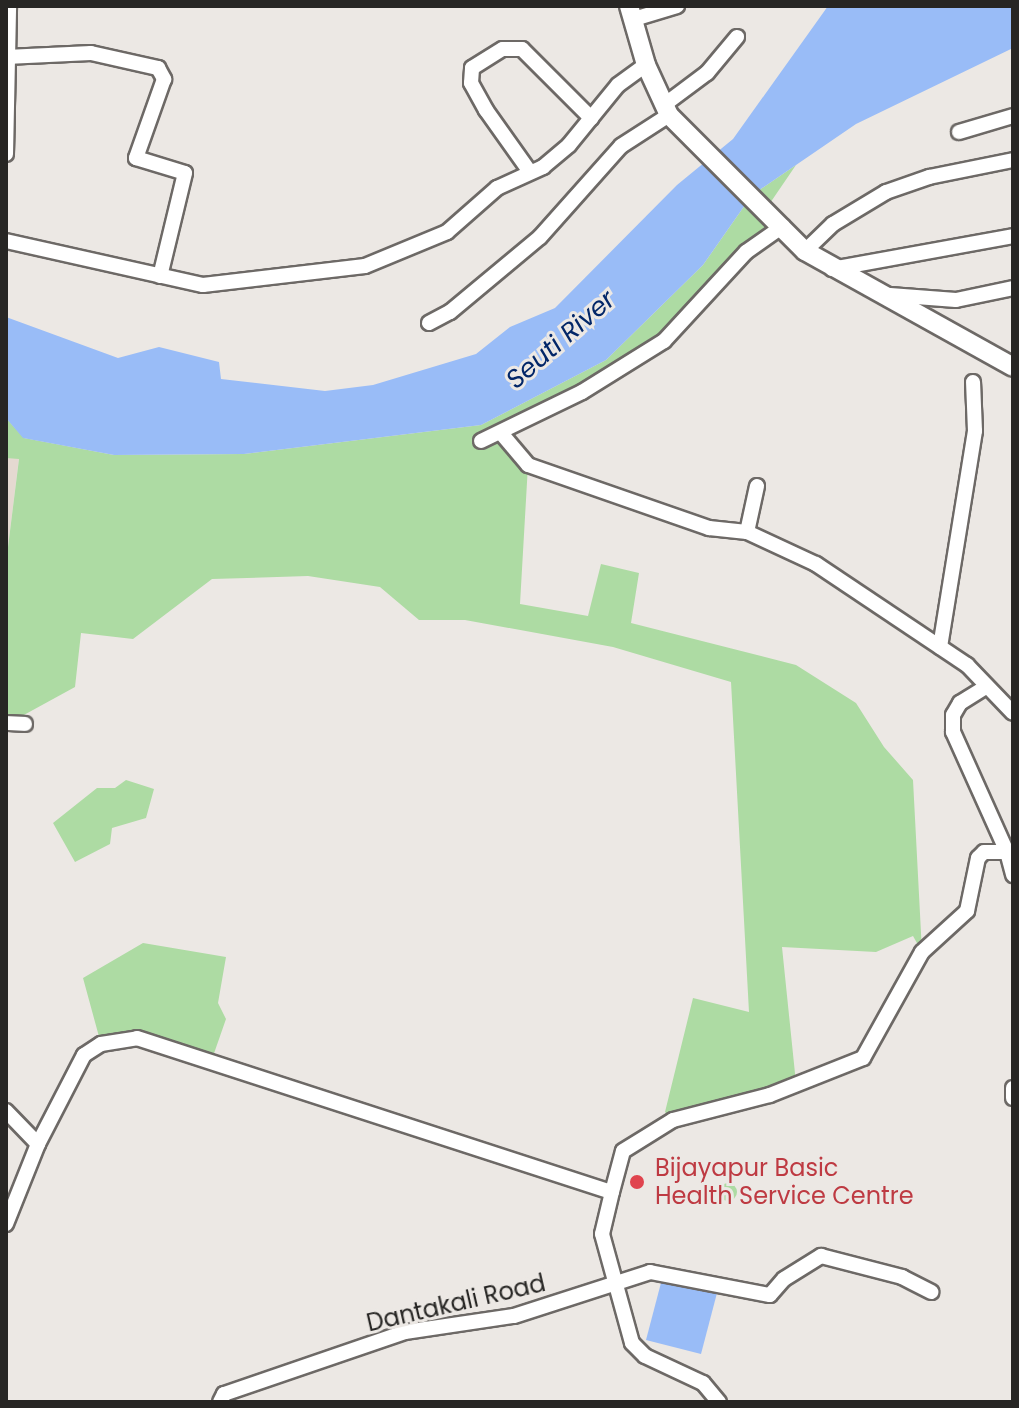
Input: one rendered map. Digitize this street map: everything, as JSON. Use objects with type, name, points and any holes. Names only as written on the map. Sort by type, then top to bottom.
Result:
[{"type":"street","points":[[6,154],[9,6]]},
{"type":"street","points":[[677,6],[632,12],[646,65],[671,116],[805,251],[832,269],[890,295],[1013,367]]},
{"type":"street","points":[[429,323],[450,312],[540,237],[621,146],[671,116],[737,37]]},
{"type":"street","points":[[530,172],[486,110],[471,83],[472,68],[503,49],[522,49],[591,118]]},
{"type":"street","points":[[7,57],[91,53],[128,57],[158,68],[164,79],[136,158],[185,173],[160,276]]},
{"type":"street","points":[[6,241],[160,276],[227,285],[365,266],[447,232],[497,188],[530,172],[569,145],[618,85],[646,65]]},
{"type":"street","points":[[959,132],[1013,116]]},
{"type":"street","points":[[805,251],[833,224],[886,192],[929,177],[1013,160]]},
{"type":"street","points":[[481,441],[501,433],[664,341],[746,252],[783,226]]},
{"type":"street","points":[[832,269],[1013,236]]},
{"type":"street","points":[[890,295],[956,300],[1013,288]]},
{"type":"street","points":[[940,647],[975,431],[973,382]]},
{"type":"street","points":[[501,433],[528,465],[539,470],[709,528],[747,532],[816,564],[880,612],[940,647],[1013,713]]},
{"type":"street","points":[[747,532],[757,486]]},
{"type":"street","points":[[986,687],[960,703],[953,715],[953,732],[1007,852],[1013,875]]},
{"type":"street","points":[[6,723],[25,724]]},
{"type":"street","points":[[719,1402],[703,1383],[645,1356],[632,1343],[602,1234],[623,1151],[673,1120],[770,1095],[863,1058],[922,952],[967,911],[978,858],[984,852],[1007,852]]},
{"type":"street","points":[[6,1224],[38,1144],[84,1055],[101,1044],[137,1038],[612,1192]]},
{"type":"street","points":[[1013,1088],[1013,1098]]},
{"type":"street","points":[[6,1111],[38,1144]]},
{"type":"street","name":"Dantakali Road","points":[[220,1402],[224,1394],[405,1332],[514,1316],[613,1281],[650,1272],[770,1295],[784,1279],[821,1256],[902,1277],[931,1292]]},
{"type":"shaded area","points":[[6,458],[19,458],[6,563]]},
{"type":"green space","points":[[796,165],[766,209],[783,226],[664,341],[501,433],[528,465],[520,604],[588,616],[601,564],[639,573],[631,623],[796,665],[856,703],[884,747],[913,780],[922,952],[913,936],[876,952],[782,947],[796,1083],[673,1120],[665,1112],[693,998],[749,1012],[731,682],[613,647],[465,620],[419,620],[380,587],[308,576],[212,579],[133,639],[81,633],[75,687],[22,716],[25,724],[6,723],[6,563],[19,459],[6,458],[6,418],[24,438],[114,455],[244,454],[481,425],[606,360],[703,265],[752,195]]},
{"type":"green space","points":[[126,780],[154,789],[146,818],[112,828],[110,844],[75,862],[53,823],[97,788],[115,788]]},
{"type":"green space","points":[[143,943],[226,957],[218,1003],[226,1019],[211,1062],[138,1038],[101,1044],[83,978]]},
{"type":"green space","points":[[724,1183],[732,1183],[737,1192],[735,1199],[724,1201],[719,1196],[719,1188]]},
{"type":"water","name":"Seuti River","points":[[828,6],[1013,6],[1013,48],[856,124],[752,195],[703,265],[606,360],[481,425],[244,454],[114,455],[23,438],[6,418],[6,317],[118,358],[159,347],[219,362],[221,379],[325,391],[373,385],[476,354],[510,327],[555,308],[677,185],[733,139]]},
{"type":"water","points":[[662,1279],[717,1293],[701,1354],[646,1340]]},
{"type":"place","name":"Bijayapur Basic Health Service Centre","points":[[637,1182]]}]
